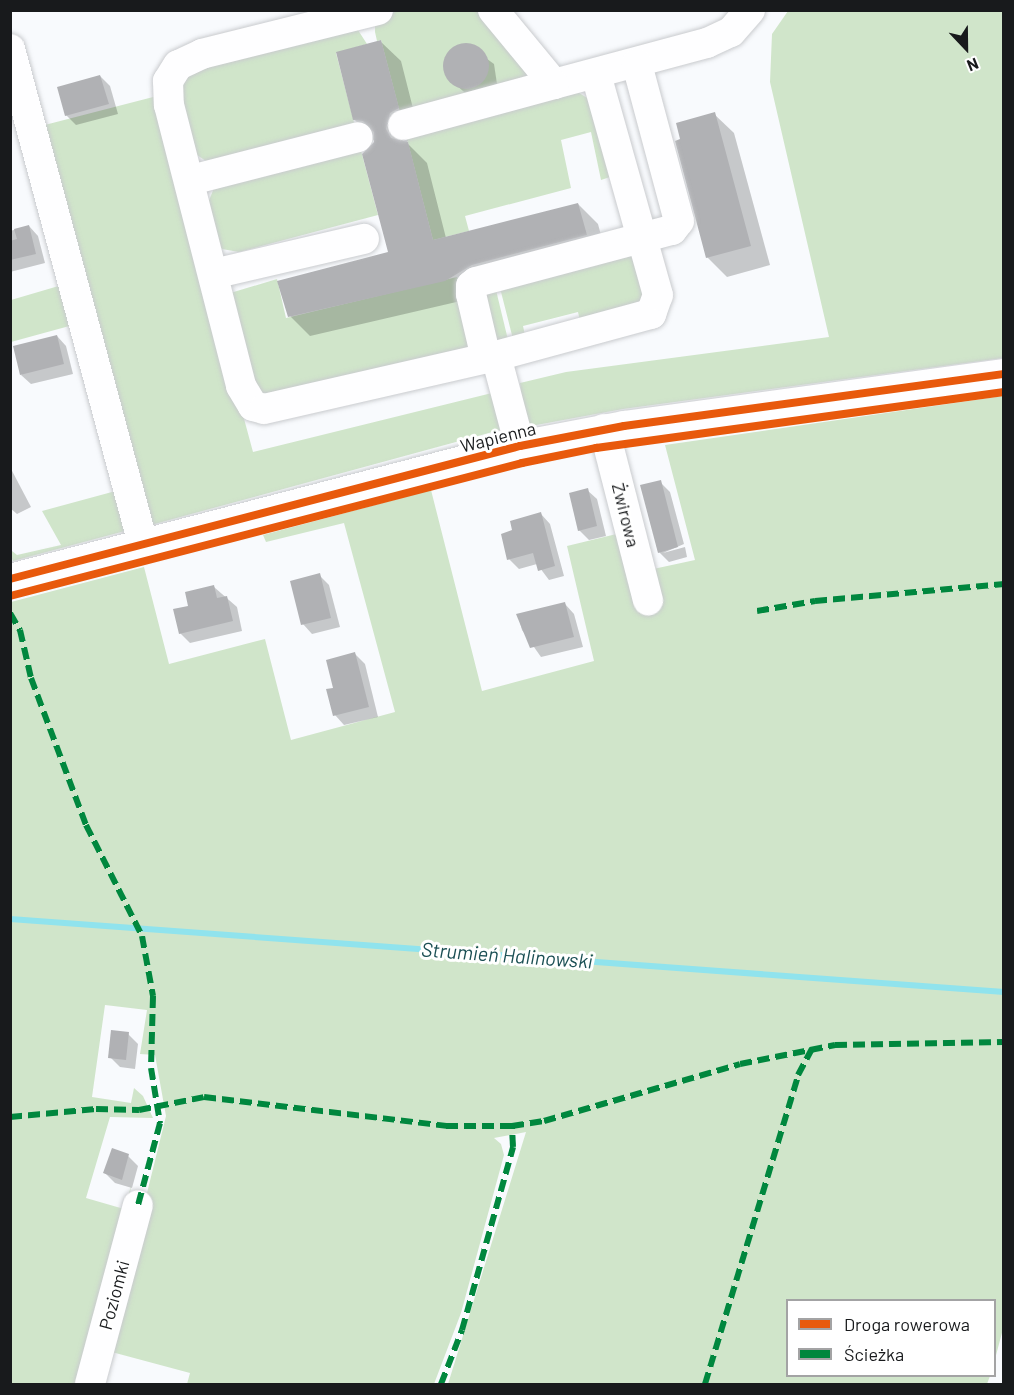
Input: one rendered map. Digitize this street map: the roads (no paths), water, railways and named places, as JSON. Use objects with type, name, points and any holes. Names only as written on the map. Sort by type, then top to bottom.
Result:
[{"type":"street","points":[[378,10],[202,54],[178,65],[171,71],[168,92],[245,397],[253,406],[264,410],[491,357],[651,314],[658,295],[596,75]]},
{"type":"street","points":[[493,10],[554,84]]},
{"type":"street","points":[[403,125],[636,64],[721,37],[750,10]]},
{"type":"street","points":[[10,49],[143,544]]},
{"type":"street","points":[[520,446],[471,294],[471,286],[476,282],[672,230],[679,221],[636,64]]},
{"type":"street","points":[[191,180],[358,137]]},
{"type":"street","points":[[213,274],[364,240]]},
{"type":"street","name":"Wapienna","points":[[10,579],[520,446],[604,429],[1004,374]]},
{"type":"street","name":"Żwirowa","points":[[604,429],[648,600]]},
{"type":"street","name":"Poziomki","points":[[90,1384],[138,1204]]},
{"type":"waterway","name":"Strumień Halinowski","points":[[10,919],[1004,992]]}]
